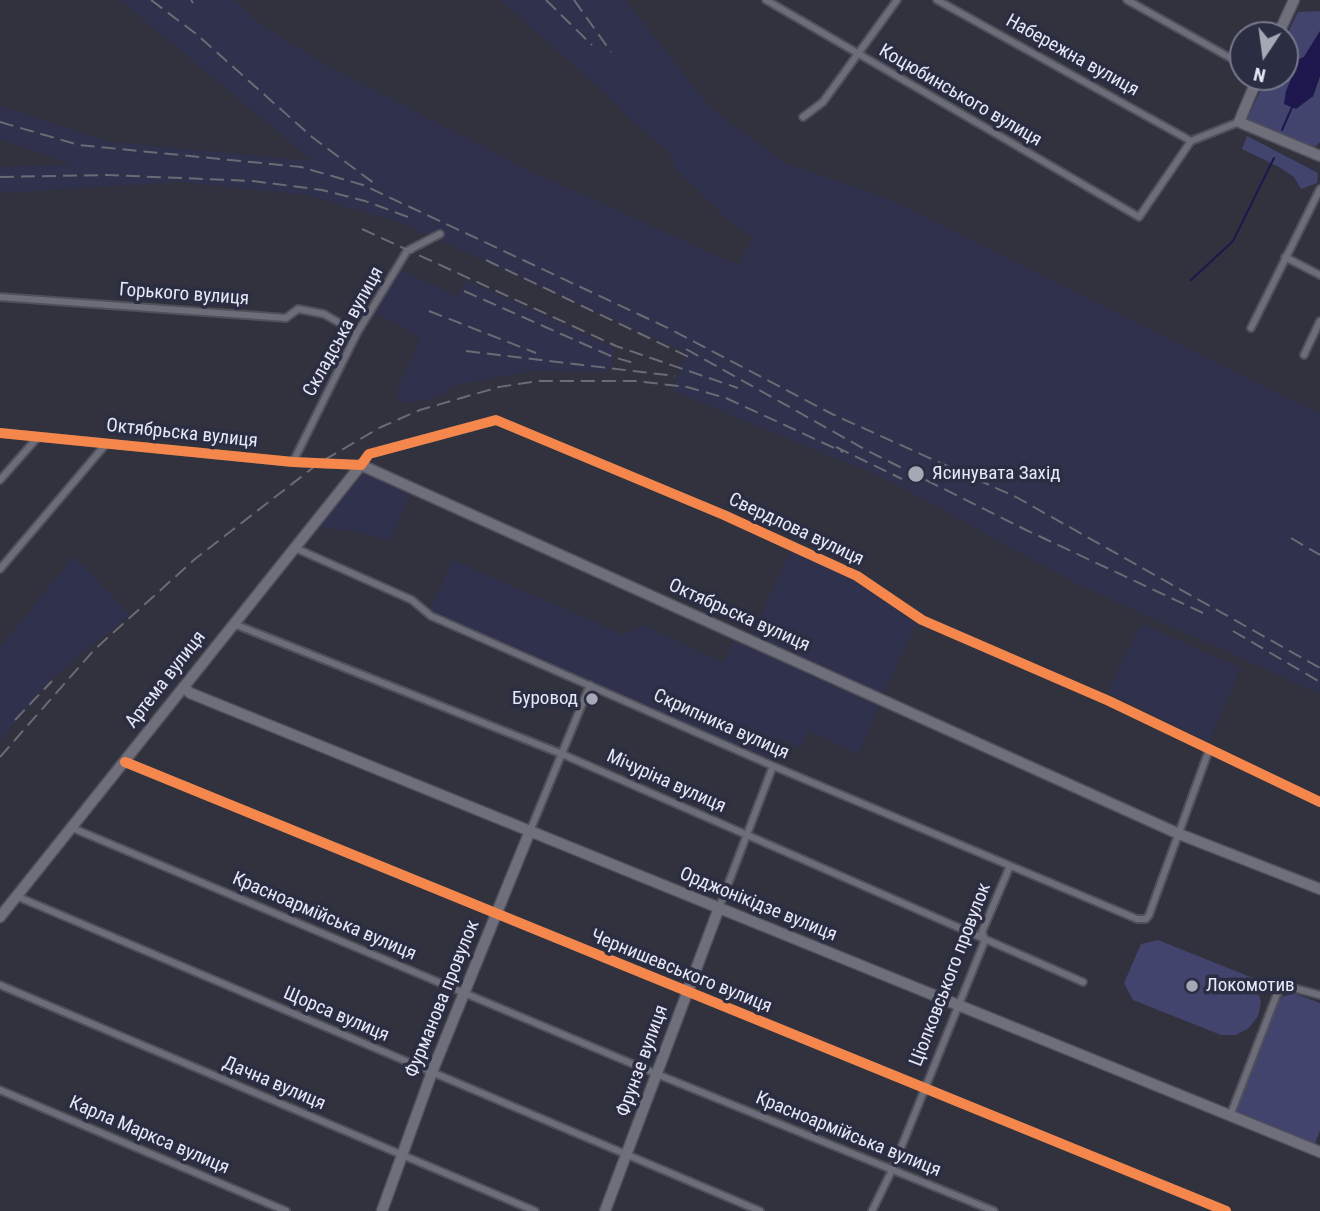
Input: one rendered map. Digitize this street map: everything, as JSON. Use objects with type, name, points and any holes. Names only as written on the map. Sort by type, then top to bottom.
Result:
[{"type":"main road","points":[[1284,21],[1294,0]]},
{"type":"main road","points":[[1252,91],[1239,122],[1320,156]]},
{"type":"main road","name":"Артема вулиця","points":[[0,917],[184,688],[232,623],[361,465]]},
{"type":"main road","name":"Октябрьска вулиця","points":[[361,465],[1179,834],[1320,889]]},
{"type":"main road","name":"Орджонікідзе вулиця","points":[[184,688],[190,693],[1320,1152]]},
{"type":"main road","name":"Фурманова провулок","points":[[382,1211],[432,1072],[530,831]]},
{"type":"main road","name":"Фрунзе вулиця","points":[[605,1211],[659,1075],[719,908]]},
{"type":"street","name":"Коцюбинського вулиця","points":[[766,0],[1139,218],[1191,141]]},
{"type":"street","points":[[803,117],[823,102],[897,0]]},
{"type":"street","name":"Набережна вулиця","points":[[937,0],[1191,141]]},
{"type":"street","points":[[1127,0],[1229,57]]},
{"type":"street","points":[[1191,141],[1239,122]]},
{"type":"street","points":[[1251,328],[1320,189]]},
{"type":"street","name":"Складська вулиця","points":[[293,462],[358,333],[407,251],[440,234]]},
{"type":"street","points":[[1285,257],[1320,275]]},
{"type":"street","name":"Горького вулиця","points":[[0,297],[286,318],[298,309],[324,314],[358,333]]},
{"type":"street","points":[[1304,355],[1320,321]]},
{"type":"street","name":"Свердлова вулиця","points":[[361,465],[369,454],[496,420],[724,515],[857,576],[922,621],[1109,701],[1320,802]]},
{"type":"street","name":"Октябрьска вулиця","points":[[0,433],[293,462],[361,465]]},
{"type":"street","points":[[0,480],[38,437]]},
{"type":"street","points":[[0,569],[106,444]]},
{"type":"street","name":"Скрипника вулиця","points":[[293,547],[412,600],[431,616],[773,766],[1131,918],[1142,919],[1149,915],[1179,834]]},
{"type":"street","name":"Мічуріна вулиця","points":[[232,623],[562,754],[1083,982]]},
{"type":"street","name":"Фурманова провулок","points":[[530,831],[590,685]]},
{"type":"street","points":[[1179,834],[1209,750]]},
{"type":"street","name":"Чернишевського вулиця","points":[[125,762],[1226,1211]]},
{"type":"street","name":"Фрунзе вулиця","points":[[719,908],[773,766]]},
{"type":"street","name":"Красноармійська вулиця","points":[[70,827],[659,1075],[994,1211]]},
{"type":"street","name":"Ціолковського провулок","points":[[872,1211],[892,1170],[959,1006],[985,940],[982,932],[1010,866]]},
{"type":"street","name":"Щорса вулиця","points":[[16,896],[626,1157],[760,1211]]},
{"type":"street","name":"Дачна вулиця","points":[[0,985],[535,1211]]},
{"type":"street","points":[[1230,1116],[1277,994],[1286,986],[1320,995]]},
{"type":"street","name":"Карла Маркса вулиця","points":[[0,1090],[286,1211]]},
{"type":"shaded area","points":[[120,0],[235,0],[257,22],[333,69],[533,172],[738,265],[753,237],[730,222],[675,168],[669,151],[629,119],[607,95],[500,0],[626,0],[711,109],[783,162],[884,197],[1320,413],[1320,694],[1079,585],[890,481],[673,391],[685,352],[401,223],[306,195],[180,182],[0,193],[0,167],[72,164],[0,139],[0,106],[111,142],[313,161]]},
{"type":"shaded area","points":[[1320,11],[1320,31],[1304,57],[1299,60],[1299,21],[1294,21],[1298,12]]},
{"type":"shaded area","points":[[1320,31],[1320,76],[1313,96],[1296,109],[1284,104],[1286,91],[1299,91],[1299,59],[1304,57]]},
{"type":"shaded area","points":[[1320,76],[1320,142],[1310,152],[1246,121],[1260,91],[1289,91],[1285,104],[1313,97]]},
{"type":"shaded area","points":[[1247,136],[1318,173],[1317,183],[1301,189],[1294,177],[1242,149]]},
{"type":"shaded area","points":[[397,269],[458,296],[466,280],[549,317],[615,348],[611,367],[608,372],[533,371],[455,385],[439,397],[409,403],[397,400],[399,385],[421,338],[373,312]]},
{"type":"shaded area","points":[[364,472],[411,492],[389,541],[358,532],[320,527]]},
{"type":"shaded area","points":[[791,550],[856,581],[916,624],[883,694],[752,634]]},
{"type":"shaded area","points":[[74,556],[130,615],[52,678],[0,741],[0,648]]},
{"type":"shaded area","points":[[453,560],[624,635],[643,625],[723,663],[734,640],[879,707],[858,754],[808,731],[800,748],[775,737],[765,759],[429,612]]},
{"type":"shaded area","points":[[1145,625],[1241,668],[1209,742],[1107,692],[1140,626]]},
{"type":"shaded area","name":"Локомотив","points":[[1158,940],[1253,978],[1261,1002],[1258,1016],[1249,1028],[1236,1035],[1221,1035],[1133,1000],[1124,983],[1141,944]]},
{"type":"shaded area","points":[[1293,993],[1320,1003],[1320,1130],[1314,1146],[1234,1114],[1277,1003],[1282,997]]},
{"type":"waterway","points":[[1282,130],[1293,105]]},
{"type":"waterway","points":[[1191,280],[1233,241],[1274,158]]},
{"type":"railway","points":[[151,0],[195,33],[312,137],[375,184]]},
{"type":"railway","points":[[546,0],[592,45]]},
{"type":"railway","points":[[574,0],[611,52]]},
{"type":"railway","points":[[0,122],[79,145],[301,167],[363,185],[670,329],[832,414],[1016,497],[1320,668]]},
{"type":"railway","points":[[0,177],[107,175],[253,181],[322,190],[365,201],[408,217]]},
{"type":"railway","points":[[362,229],[616,346],[738,388]]},
{"type":"railway","points":[[486,260],[693,359]]},
{"type":"railway","points":[[464,291],[613,357],[637,364]]},
{"type":"railway","points":[[429,311],[536,353]]},
{"type":"railway","points":[[686,349],[866,450],[1024,529],[1203,613]]},
{"type":"railway","points":[[466,351],[675,376]]},
{"type":"railway","points":[[0,757],[94,650],[195,559],[319,463],[381,427],[420,410],[499,387],[538,381],[635,381],[687,387],[726,398],[843,452]]},
{"type":"railway","points":[[836,447],[902,479]]},
{"type":"railway","points":[[1291,538],[1320,555]]},
{"type":"railway","points":[[1233,631],[1320,682]]},
{"type":"railway","points":[[15,720],[52,681]]},
{"type":"cycle path","points":[[0,433],[293,462],[361,465],[369,454],[496,420],[724,515],[857,576],[922,620],[1109,701],[1320,802]]},
{"type":"cycle path","points":[[125,762],[1226,1211]]},
{"type":"place","name":"Ясинувата Захід","points":[[916,474]]},
{"type":"place","name":"Буровод","points":[[592,699]]},
{"type":"place","name":"Локомотив","points":[[1192,986]]}]
